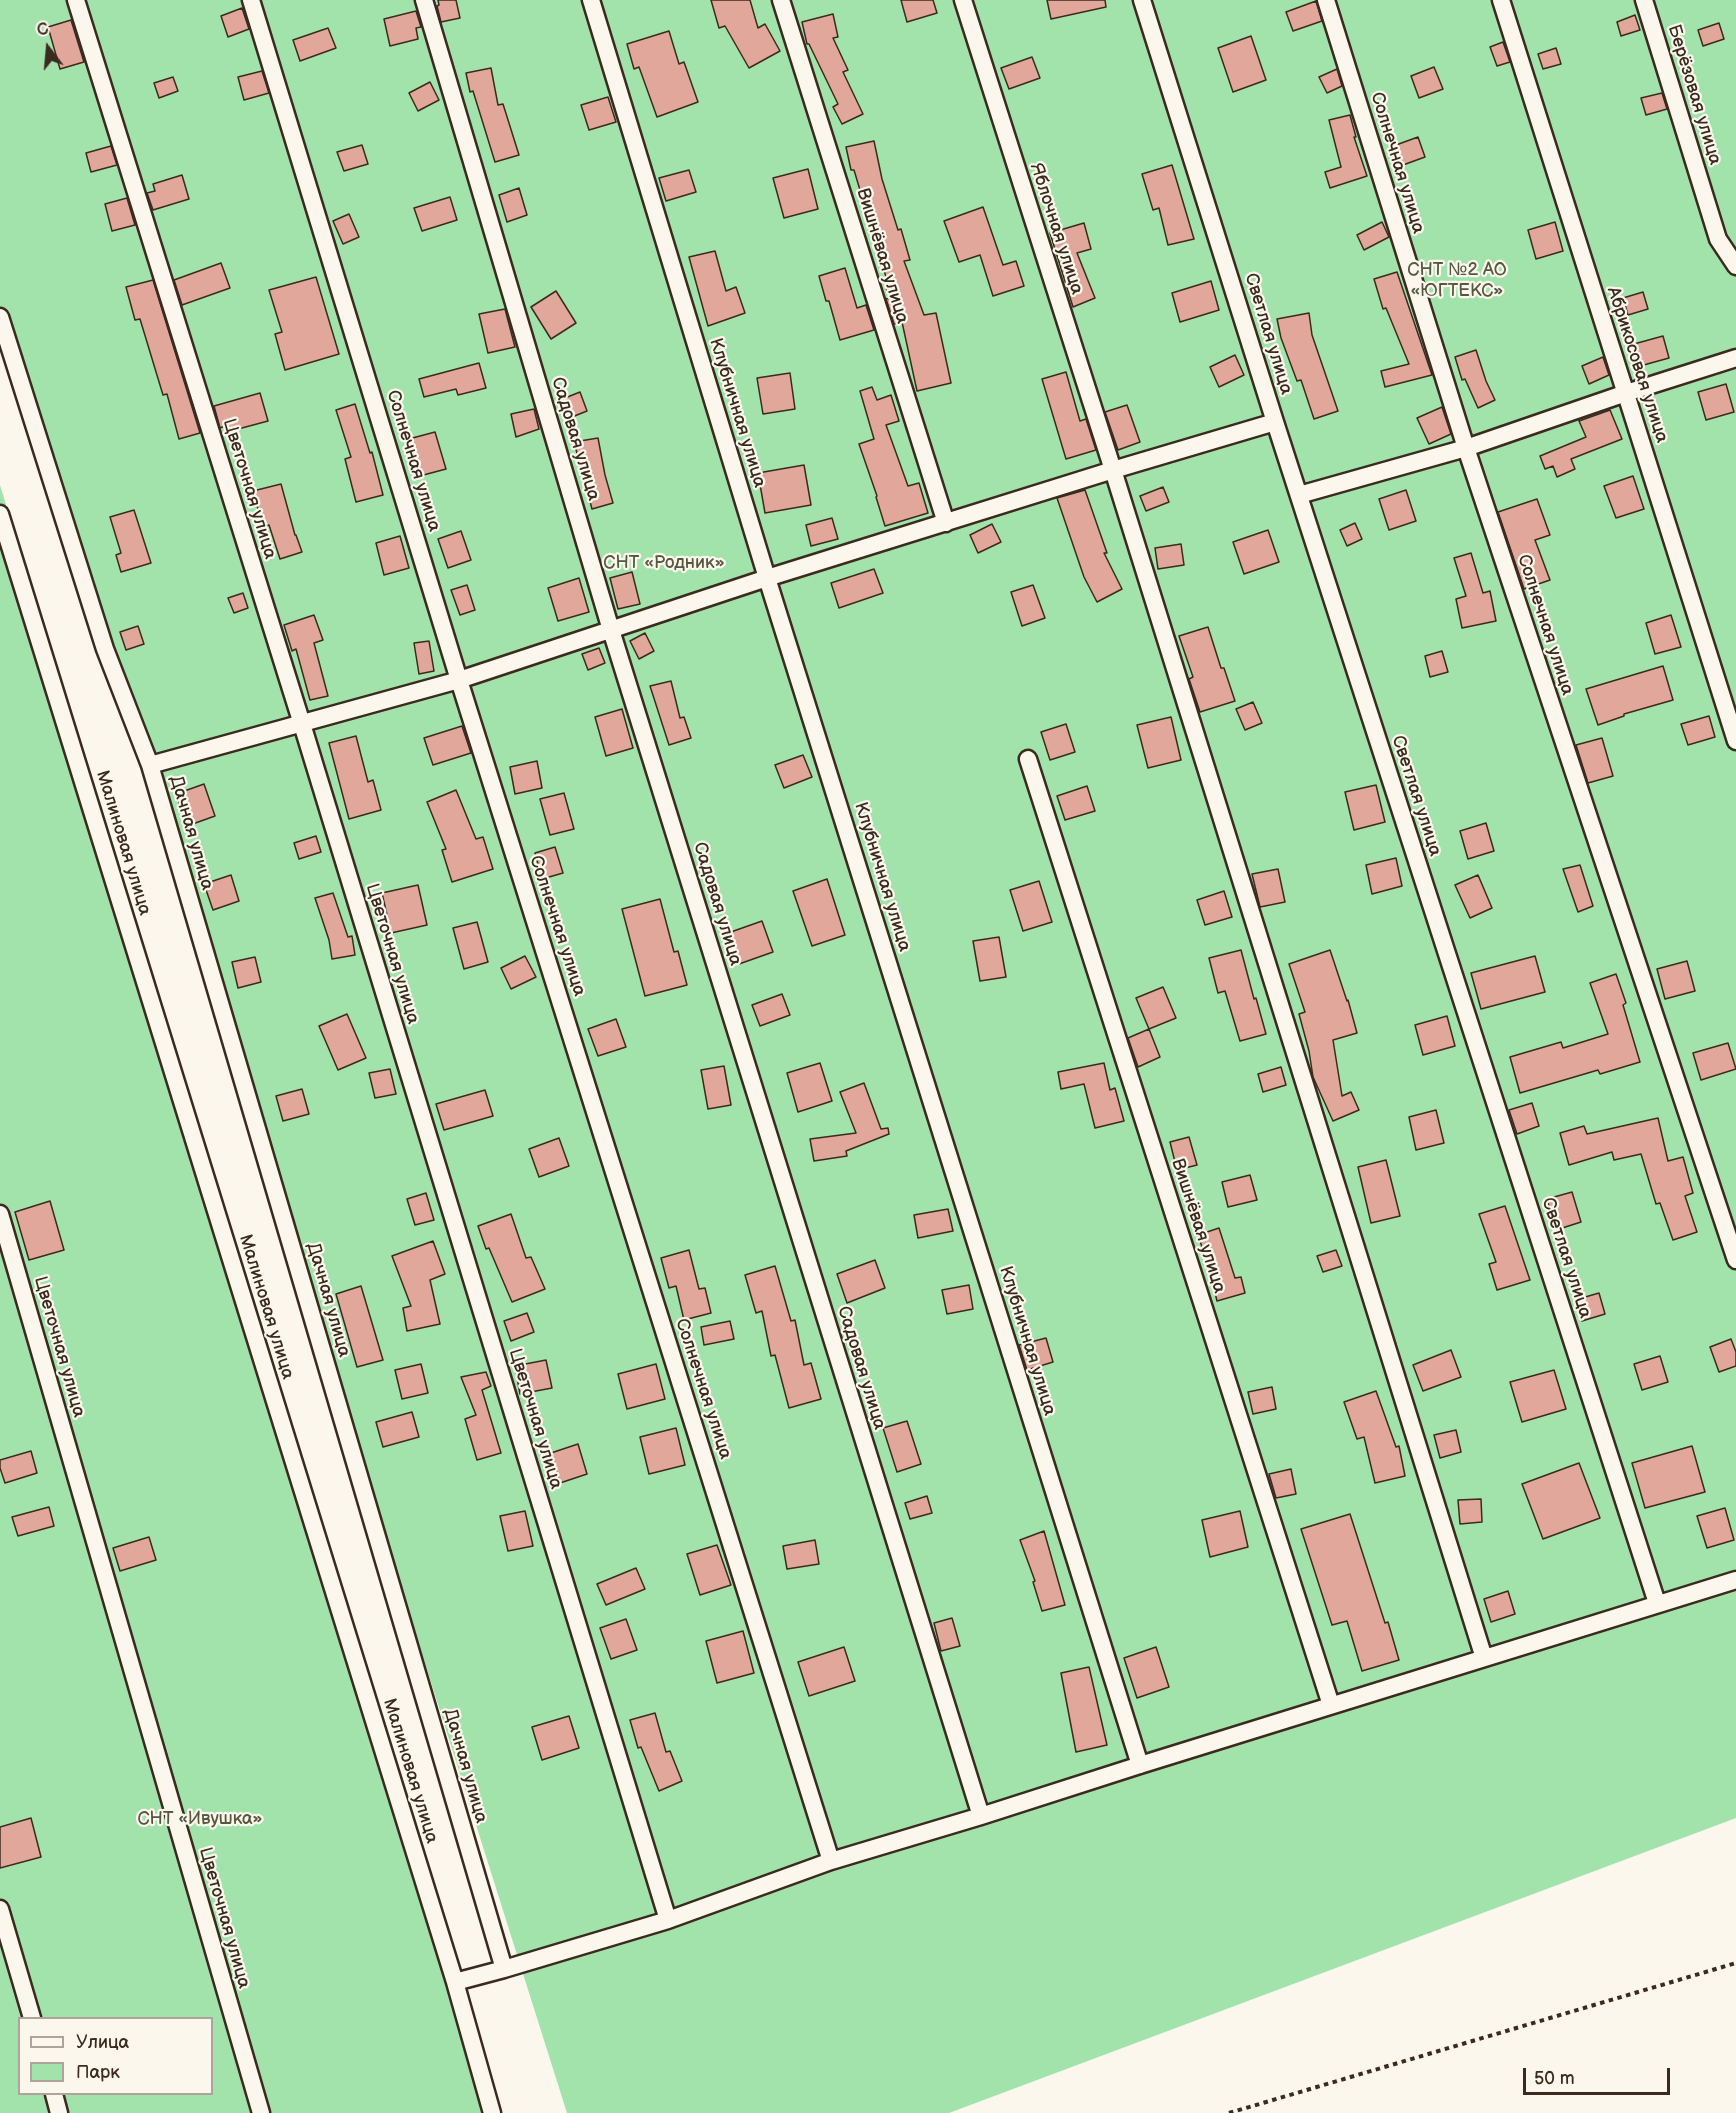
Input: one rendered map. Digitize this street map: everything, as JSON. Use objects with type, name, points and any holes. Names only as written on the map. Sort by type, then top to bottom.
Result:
[{"type":"street","name":"Цветочная улица","points":[[76,0],[302,724],[668,1920]]},
{"type":"street","name":"Солнечная улица","points":[[251,0],[459,680],[831,1861]]},
{"type":"street","name":"Садовая улица","points":[[424,0],[611,630],[981,1816]]},
{"type":"street","name":"Клубничная улица","points":[[591,0],[767,578],[1140,1765]]},
{"type":"street","name":"Вишнёвая улица","points":[[782,0],[946,523]]},
{"type":"street","name":"Яблочная улица","points":[[963,0],[1113,470],[1484,1658]]},
{"type":"street","name":"Светлая улица","points":[[1142,0],[1275,422],[1657,1603]]},
{"type":"street","name":"Солнечная улица","points":[[1326,0],[1466,448],[1736,1260]]},
{"type":"street","name":"Абрикосовая улица","points":[[1501,0],[1736,741]]},
{"type":"street","name":"Берёзовая улица","points":[[1644,0],[1718,239],[1736,266]]},
{"type":"street","name":"Дачная улица","points":[[0,317],[105,649],[150,765],[504,1968]]},
{"type":"street","points":[[1299,495],[1466,448],[1736,358]]},
{"type":"street","points":[[150,765],[459,680],[767,578],[1275,422]]},
{"type":"street","name":"Малиновая улица","points":[[0,514],[456,1982],[492,2113]]},
{"type":"street","name":"Вишнёвая улица","points":[[1028,759],[1331,1705]]},
{"type":"street","name":"Цветочная улица","points":[[0,1214],[261,2113]]},
{"type":"street","points":[[456,1982],[668,1920],[831,1861],[1736,1580]]},
{"type":"street","points":[[0,1909],[31,2017]]},
{"type":"street","points":[[54,2095],[59,2113]]},
{"type":"path","points":[[1228,2113],[1736,1963]]},
{"type":"green space","name":"СНТ «Родник»","points":[[0,0],[1736,0],[1736,1818],[949,2113],[567,2113],[0,317]]},
{"type":"green space","name":"СНТ «Ивушка»","points":[[0,485],[499,2113],[0,2113]]},
{"type":"building","points":[[438,0],[456,0],[460,18],[441,22],[437,6],[439,5]]},
{"type":"building","points":[[711,0],[750,0],[758,28],[765,24],[780,51],[749,68],[725,26],[719,28]]},
{"type":"building","points":[[901,0],[933,0],[937,13],[907,22]]},
{"type":"building","points":[[1047,0],[1105,0],[1106,7],[1051,19]]},
{"type":"building","points":[[1316,1],[1322,21],[1293,31],[1286,12]]},
{"type":"building","points":[[242,8],[249,29],[228,37],[221,16]]},
{"type":"building","points":[[416,11],[421,27],[416,28],[418,39],[390,46],[384,19]]},
{"type":"building","points":[[833,14],[838,37],[833,38],[848,70],[843,72],[863,114],[842,124],[833,107],[838,104],[807,44],[802,22]]},
{"type":"building","points":[[1635,15],[1640,30],[1621,36],[1617,22]]},
{"type":"building","points":[[71,20],[84,62],[60,69],[48,27]]},
{"type":"building","points":[[1719,23],[1724,39],[1703,46],[1698,30]]},
{"type":"building","points":[[328,28],[336,48],[300,61],[293,40]]},
{"type":"building","points":[[669,31],[679,64],[684,62],[698,102],[657,117],[639,67],[634,69],[627,44]]},
{"type":"building","points":[[1251,36],[1266,80],[1233,92],[1218,48]]},
{"type":"building","points":[[1503,42],[1510,62],[1497,66],[1490,47]]},
{"type":"building","points":[[1556,48],[1561,64],[1543,69],[1538,54]]},
{"type":"building","points":[[1032,57],[1040,78],[1009,89],[1001,68]]},
{"type":"building","points":[[1434,67],[1443,89],[1419,98],[1411,76]]},
{"type":"building","points":[[491,68],[498,105],[503,104],[519,155],[495,162],[473,91],[470,92],[466,73]]},
{"type":"building","points":[[1337,69],[1342,86],[1327,93],[1319,77]]},
{"type":"building","points":[[262,71],[269,93],[244,100],[238,77]]},
{"type":"building","points":[[173,77],[178,91],[159,98],[154,83]]},
{"type":"building","points":[[430,82],[439,100],[418,111],[409,93]]},
{"type":"building","points":[[1662,93],[1667,109],[1646,115],[1641,98]]},
{"type":"building","points":[[608,97],[616,122],[589,130],[581,105]]},
{"type":"building","points":[[1350,115],[1356,137],[1354,137],[1367,176],[1330,188],[1325,172],[1341,167],[1329,120]]},
{"type":"building","points":[[1418,137],[1425,157],[1403,165],[1396,145]]},
{"type":"building","points":[[874,141],[882,179],[910,260],[904,261],[924,315],[936,313],[951,383],[917,391],[902,322],[894,324],[886,299],[890,298],[886,288],[889,287],[854,170],[851,170],[846,147]]},
{"type":"building","points":[[362,145],[368,164],[344,171],[337,152]]},
{"type":"building","points":[[111,146],[117,165],[91,172],[86,153]]},
{"type":"building","points":[[1172,165],[1194,239],[1168,245],[1159,208],[1153,210],[1142,174]]},
{"type":"building","points":[[808,169],[818,209],[784,218],[773,178]]},
{"type":"building","points":[[689,170],[696,192],[666,201],[659,178]]},
{"type":"building","points":[[182,175],[189,199],[153,210],[147,193],[155,191],[153,184]]},
{"type":"building","points":[[519,188],[527,215],[507,222],[499,195]]},
{"type":"building","points":[[450,197],[457,220],[422,231],[414,208]]},
{"type":"building","points":[[127,198],[135,225],[112,231],[105,204]]},
{"type":"building","points":[[983,207],[1003,265],[1016,261],[1024,286],[993,296],[980,255],[959,262],[944,221]]},
{"type":"building","points":[[349,214],[359,237],[343,244],[333,221]]},
{"type":"building","points":[[1382,222],[1389,237],[1364,250],[1357,235]]},
{"type":"building","points":[[1555,222],[1563,251],[1536,259],[1528,230]]},
{"type":"building","points":[[1084,223],[1091,249],[1077,253],[1095,298],[1073,307],[1050,233]]},
{"type":"building","points":[[715,251],[726,291],[736,287],[745,313],[708,326],[689,257]]},
{"type":"building","points":[[221,263],[230,288],[182,305],[174,280]]},
{"type":"building","points":[[845,268],[857,308],[866,305],[874,330],[840,340],[819,276]]},
{"type":"building","points":[[1397,272],[1432,375],[1385,387],[1381,371],[1409,364],[1386,308],[1383,309],[1374,279]]},
{"type":"building","points":[[316,277],[339,354],[285,370],[275,334],[282,332],[269,290]]},
{"type":"building","points":[[153,280],[200,433],[179,439],[167,394],[163,395],[140,319],[135,320],[126,287]]},
{"type":"building","points":[[1211,281],[1219,310],[1180,322],[1172,293]]},
{"type":"building","points":[[556,291],[576,323],[551,339],[531,307]]},
{"type":"building","points":[[1643,292],[1648,309],[1628,315],[1623,298]]},
{"type":"building","points":[[505,309],[515,347],[488,353],[479,314]]},
{"type":"building","points":[[1309,313],[1312,335],[1338,411],[1314,419],[1301,380],[1297,381],[1281,338],[1277,319]]},
{"type":"building","points":[[1663,336],[1669,358],[1640,366],[1634,344]]},
{"type":"building","points":[[1476,350],[1495,400],[1478,408],[1465,379],[1462,380],[1455,357]]},
{"type":"building","points":[[1235,355],[1244,375],[1219,387],[1210,367]]},
{"type":"building","points":[[1603,357],[1609,375],[1589,384],[1582,366]]},
{"type":"building","points":[[479,363],[486,388],[458,395],[456,389],[424,397],[419,379]]},
{"type":"building","points":[[1066,372],[1080,421],[1086,419],[1096,450],[1066,459],[1042,379]]},
{"type":"building","points":[[790,373],[795,409],[763,414],[757,378]]},
{"type":"building","points":[[1726,384],[1734,412],[1706,420],[1698,392]]},
{"type":"building","points":[[872,387],[877,400],[891,395],[899,421],[886,425],[908,486],[919,483],[928,513],[885,526],[859,444],[874,439],[860,391]]},
{"type":"building","points":[[580,392],[587,411],[567,419],[560,400]]},
{"type":"building","points":[[260,393],[268,421],[227,432],[225,426],[220,428],[214,406]]},
{"type":"building","points":[[355,404],[370,453],[372,452],[383,495],[356,502],[345,459],[351,457],[336,410]]},
{"type":"building","points":[[1127,405],[1140,442],[1118,450],[1105,412]]},
{"type":"building","points":[[1442,407],[1451,434],[1429,444],[1417,418]]},
{"type":"building","points":[[534,409],[539,429],[516,437],[511,414]]},
{"type":"building","points":[[1610,410],[1622,439],[1571,459],[1575,469],[1557,477],[1553,466],[1545,469],[1540,456],[1586,437],[1579,421]]},
{"type":"building","points":[[435,432],[446,469],[416,477],[405,440]]},
{"type":"building","points":[[598,438],[613,503],[592,509],[574,442]]},
{"type":"building","points":[[804,465],[811,505],[765,513],[758,473]]},
{"type":"building","points":[[1633,476],[1644,509],[1616,518],[1604,486]]},
{"type":"building","points":[[281,484],[302,552],[280,559],[269,525],[263,527],[253,491]]},
{"type":"building","points":[[1163,487],[1169,502],[1146,511],[1140,496]]},
{"type":"building","points":[[1085,490],[1107,553],[1104,553],[1122,589],[1097,602],[1084,577],[1057,498]]},
{"type":"building","points":[[1406,490],[1416,521],[1389,530],[1379,499]]},
{"type":"building","points":[[1537,499],[1550,535],[1535,540],[1550,580],[1524,589],[1498,512]]},
{"type":"building","points":[[134,510],[151,563],[121,572],[116,555],[121,553],[110,517]]},
{"type":"building","points":[[832,518],[838,539],[811,546],[806,525]]},
{"type":"building","points":[[1355,523],[1362,539],[1347,546],[1340,530]]},
{"type":"building","points":[[992,524],[1001,542],[978,553],[970,535]]},
{"type":"building","points":[[1268,530],[1279,562],[1244,574],[1233,542]]},
{"type":"building","points":[[461,531],[471,560],[448,568],[438,539]]},
{"type":"building","points":[[400,536],[409,568],[384,575],[376,543]]},
{"type":"building","points":[[1181,544],[1184,565],[1158,569],[1155,548]]},
{"type":"building","points":[[1471,553],[1483,593],[1490,591],[1496,621],[1462,628],[1456,599],[1466,596],[1454,558]]},
{"type":"building","points":[[874,569],[883,593],[839,608],[831,583]]},
{"type":"building","points":[[632,572],[640,604],[618,609],[610,578]]},
{"type":"building","points":[[579,578],[589,612],[558,621],[548,588]]},
{"type":"building","points":[[467,585],[475,610],[460,615],[451,590]]},
{"type":"building","points":[[1033,585],[1045,618],[1022,626],[1011,592]]},
{"type":"building","points":[[243,593],[248,608],[234,613],[228,598]]},
{"type":"building","points":[[314,615],[323,640],[314,643],[328,696],[310,700],[296,649],[292,651],[284,625]]},
{"type":"building","points":[[1671,615],[1681,647],[1655,654],[1646,623]]},
{"type":"building","points":[[138,626],[144,644],[126,650],[120,632]]},
{"type":"building","points":[[1208,627],[1221,668],[1224,668],[1235,701],[1200,712],[1189,679],[1193,677],[1179,636]]},
{"type":"building","points":[[645,633],[654,651],[639,659],[630,641]]},
{"type":"building","points":[[429,641],[434,671],[419,674],[414,643]]},
{"type":"building","points":[[599,648],[605,663],[588,670],[582,654]]},
{"type":"building","points":[[1442,651],[1448,672],[1430,677],[1425,656]]},
{"type":"building","points":[[1663,666],[1673,700],[1624,714],[1624,716],[1598,725],[1586,689]]},
{"type":"building","points":[[671,681],[680,718],[684,717],[691,738],[669,745],[650,686]]},
{"type":"building","points":[[1253,702],[1262,723],[1245,730],[1236,709]]},
{"type":"building","points":[[622,709],[633,748],[606,756],[595,717]]},
{"type":"building","points":[[1709,716],[1715,737],[1688,745],[1681,724]]},
{"type":"building","points":[[1171,717],[1181,760],[1148,768],[1137,725]]},
{"type":"building","points":[[1066,724],[1075,752],[1050,760],[1041,732]]},
{"type":"building","points":[[462,726],[471,753],[433,765],[424,738]]},
{"type":"building","points":[[356,736],[368,782],[373,780],[381,810],[349,819],[329,743]]},
{"type":"building","points":[[1602,738],[1613,776],[1588,783],[1576,745]]},
{"type":"building","points":[[803,755],[812,777],[784,788],[775,765]]},
{"type":"building","points":[[537,761],[542,788],[515,794],[510,767]]},
{"type":"building","points":[[204,784],[215,816],[187,826],[176,794]]},
{"type":"building","points":[[1376,785],[1385,822],[1354,830],[1345,792]]},
{"type":"building","points":[[1087,786],[1095,811],[1065,820],[1057,796]]},
{"type":"building","points":[[456,790],[476,839],[483,837],[493,869],[452,882],[442,850],[446,849],[427,802]]},
{"type":"building","points":[[564,793],[574,829],[550,835],[540,799]]},
{"type":"building","points":[[1486,823],[1494,851],[1468,859],[1460,831]]},
{"type":"building","points":[[316,836],[321,852],[299,859],[294,843]]},
{"type":"building","points":[[555,847],[563,873],[542,879],[535,853]]},
{"type":"building","points":[[1396,858],[1402,886],[1372,894],[1366,865]]},
{"type":"building","points":[[1580,865],[1593,906],[1578,912],[1563,869]]},
{"type":"building","points":[[1278,869],[1285,902],[1260,907],[1252,874]]},
{"type":"building","points":[[231,875],[239,901],[213,910],[204,884]]},
{"type":"building","points":[[1478,875],[1492,908],[1470,918],[1455,885]]},
{"type":"building","points":[[827,879],[845,935],[812,946],[793,891]]},
{"type":"building","points":[[1039,881],[1052,922],[1023,931],[1010,890]]},
{"type":"building","points":[[418,885],[427,925],[391,933],[382,893]]},
{"type":"building","points":[[1224,891],[1232,917],[1205,925],[1197,900]]},
{"type":"building","points":[[333,893],[348,937],[352,936],[355,955],[332,959],[329,940],[315,898]]},
{"type":"building","points":[[660,899],[674,952],[678,951],[687,985],[645,996],[622,909]]},
{"type":"building","points":[[762,921],[773,952],[739,964],[728,933]]},
{"type":"building","points":[[477,922],[488,962],[464,969],[453,928]]},
{"type":"building","points":[[999,937],[1006,977],[980,981],[973,941]]},
{"type":"building","points":[[1241,950],[1266,1034],[1240,1041],[1225,991],[1218,993],[1209,958]]},
{"type":"building","points":[[1330,950],[1357,1033],[1333,1040],[1342,1096],[1351,1092],[1359,1110],[1333,1121],[1313,1077],[1299,1014],[1305,1012],[1289,964]]},
{"type":"building","points":[[525,956],[536,977],[511,989],[501,968]]},
{"type":"building","points":[[1535,956],[1545,992],[1481,1009],[1471,973]]},
{"type":"building","points":[[255,957],[261,982],[238,988],[232,962]]},
{"type":"building","points":[[1687,961],[1695,991],[1665,999],[1657,969]]},
{"type":"building","points":[[1616,974],[1626,1003],[1623,1005],[1640,1062],[1600,1074],[1598,1070],[1520,1093],[1510,1057],[1561,1042],[1563,1048],[1608,1034],[1590,983]]},
{"type":"building","points":[[1163,987],[1176,1018],[1149,1029],[1136,998]]},
{"type":"building","points":[[782,994],[790,1015],[760,1026],[752,1005]]},
{"type":"building","points":[[347,1014],[366,1058],[338,1070],[319,1026]]},
{"type":"building","points":[[1447,1016],[1455,1046],[1423,1055],[1415,1025]]},
{"type":"building","points":[[616,1019],[626,1047],[598,1056],[588,1029]]},
{"type":"building","points":[[1149,1029],[1160,1057],[1138,1067],[1128,1038]]},
{"type":"building","points":[[1728,1043],[1736,1069],[1701,1080],[1693,1053]]},
{"type":"building","points":[[820,1063],[832,1101],[798,1112],[787,1073]]},
{"type":"building","points":[[1104,1063],[1110,1090],[1115,1088],[1124,1121],[1095,1128],[1084,1084],[1061,1089],[1058,1072]]},
{"type":"building","points":[[724,1066],[731,1105],[708,1109],[701,1070]]},
{"type":"building","points":[[1281,1067],[1286,1085],[1263,1092],[1258,1074]]},
{"type":"building","points":[[390,1069],[396,1094],[375,1098],[369,1073]]},
{"type":"building","points":[[864,1083],[881,1129],[888,1128],[889,1134],[846,1151],[847,1156],[814,1161],[810,1139],[856,1133],[840,1092]]},
{"type":"building","points":[[302,1089],[309,1114],[283,1121],[276,1096]]},
{"type":"building","points":[[485,1090],[493,1116],[444,1130],[436,1104]]},
{"type":"building","points":[[1532,1103],[1539,1126],[1517,1134],[1509,1110]]},
{"type":"building","points":[[1436,1110],[1444,1143],[1416,1150],[1409,1117]]},
{"type":"building","points":[[1658,1118],[1668,1161],[1683,1157],[1693,1193],[1685,1196],[1697,1232],[1673,1240],[1660,1203],[1656,1204],[1641,1154],[1614,1160],[1612,1152],[1569,1165],[1560,1133],[1584,1126],[1587,1134]]},
{"type":"building","points":[[1189,1137],[1197,1165],[1177,1170],[1170,1142]]},
{"type":"building","points":[[559,1138],[569,1166],[539,1177],[529,1149]]},
{"type":"building","points":[[1386,1160],[1400,1216],[1371,1223],[1358,1167]]},
{"type":"building","points":[[1250,1175],[1257,1200],[1228,1207],[1222,1182]]},
{"type":"building","points":[[1572,1192],[1581,1222],[1556,1230],[1547,1199]]},
{"type":"building","points":[[426,1193],[434,1220],[415,1225],[407,1199]]},
{"type":"building","points":[[50,1201],[64,1250],[29,1260],[15,1212]]},
{"type":"building","points":[[1505,1206],[1530,1280],[1497,1290],[1489,1264],[1496,1262],[1479,1214]]},
{"type":"building","points":[[948,1209],[953,1231],[918,1238],[914,1215]]},
{"type":"building","points":[[511,1214],[526,1258],[531,1257],[545,1289],[512,1302],[489,1248],[486,1249],[478,1226]]},
{"type":"building","points":[[1219,1228],[1235,1278],[1241,1277],[1245,1293],[1217,1301],[1214,1284],[1198,1235]]},
{"type":"building","points":[[433,1241],[445,1274],[430,1280],[440,1324],[407,1331],[403,1308],[411,1306],[392,1256]]},
{"type":"building","points":[[689,1250],[699,1289],[705,1288],[711,1313],[684,1320],[676,1286],[669,1288],[661,1258]]},
{"type":"building","points":[[1336,1250],[1342,1266],[1323,1272],[1317,1256]]},
{"type":"building","points":[[875,1260],[885,1288],[847,1303],[837,1274]]},
{"type":"building","points":[[775,1266],[791,1321],[795,1320],[804,1365],[811,1363],[821,1399],[789,1408],[775,1355],[771,1356],[762,1311],[756,1313],[745,1275]]},
{"type":"building","points":[[969,1285],[973,1309],[947,1314],[942,1290]]},
{"type":"building","points":[[361,1286],[383,1360],[357,1367],[336,1294]]},
{"type":"building","points":[[1599,1293],[1605,1314],[1582,1321],[1575,1300]]},
{"type":"building","points":[[527,1313],[534,1332],[511,1341],[504,1321]]},
{"type":"building","points":[[730,1321],[734,1339],[704,1345],[701,1327]]},
{"type":"building","points":[[1046,1338],[1053,1362],[1027,1370],[1019,1345]]},
{"type":"building","points":[[1731,1339],[1736,1352],[1736,1366],[1719,1372],[1710,1347]]},
{"type":"building","points":[[1451,1350],[1461,1377],[1423,1391],[1413,1365]]},
{"type":"building","points":[[1660,1356],[1668,1382],[1642,1390],[1634,1364]]},
{"type":"building","points":[[546,1360],[552,1388],[520,1394],[515,1366]]},
{"type":"building","points":[[421,1364],[428,1393],[402,1399],[395,1370]]},
{"type":"building","points":[[656,1364],[665,1399],[627,1409],[618,1374]]},
{"type":"building","points":[[1554,1370],[1566,1409],[1522,1422],[1510,1382]]},
{"type":"building","points":[[486,1372],[491,1386],[482,1390],[501,1453],[477,1460],[465,1419],[476,1415],[461,1377]]},
{"type":"building","points":[[1272,1387],[1276,1409],[1253,1414],[1248,1392]]},
{"type":"building","points":[[1376,1391],[1396,1447],[1399,1446],[1405,1476],[1375,1483],[1364,1437],[1357,1439],[1344,1402]]},
{"type":"building","points":[[412,1412],[419,1437],[383,1447],[376,1422]]},
{"type":"building","points":[[907,1421],[921,1464],[897,1472],[883,1428]]},
{"type":"building","points":[[676,1428],[685,1465],[649,1474],[640,1437]]},
{"type":"building","points":[[1456,1430],[1461,1452],[1440,1458],[1434,1435]]},
{"type":"building","points":[[578,1444],[587,1474],[560,1483],[551,1453]]},
{"type":"building","points":[[1692,1446],[1705,1492],[1645,1508],[1632,1463]]},
{"type":"building","points":[[31,1451],[37,1473],[5,1483],[0,1460]]},
{"type":"building","points":[[1579,1463],[1600,1518],[1543,1539],[1522,1484]]},
{"type":"building","points":[[1291,1469],[1296,1494],[1276,1498],[1269,1474]]},
{"type":"building","points":[[927,1496],[932,1513],[910,1519],[905,1503]]},
{"type":"building","points":[[1481,1499],[1482,1522],[1460,1524],[1458,1500]]},
{"type":"building","points":[[49,1507],[54,1526],[18,1536],[12,1517]]},
{"type":"building","points":[[1725,1508],[1734,1540],[1707,1548],[1697,1516]]},
{"type":"building","points":[[525,1511],[533,1546],[508,1551],[500,1516]]},
{"type":"building","points":[[1240,1511],[1248,1547],[1210,1557],[1202,1520]]},
{"type":"building","points":[[1350,1514],[1399,1660],[1362,1671],[1347,1621],[1332,1625],[1301,1529]]},
{"type":"building","points":[[1044,1531],[1065,1605],[1042,1611],[1033,1582],[1035,1581],[1020,1540]]},
{"type":"building","points":[[149,1537],[156,1560],[120,1571],[113,1548]]},
{"type":"building","points":[[815,1540],[819,1564],[787,1569],[783,1546]]},
{"type":"building","points":[[717,1545],[731,1585],[700,1595],[687,1554]]},
{"type":"building","points":[[636,1568],[645,1589],[606,1605],[597,1584]]},
{"type":"building","points":[[1508,1591],[1515,1614],[1491,1622],[1484,1599]]},
{"type":"building","points":[[952,1618],[960,1646],[941,1651],[934,1623]]},
{"type":"building","points":[[626,1619],[637,1650],[611,1659],[600,1628]]},
{"type":"building","points":[[743,1631],[754,1673],[717,1683],[706,1641]]},
{"type":"building","points":[[844,1647],[855,1681],[809,1696],[798,1662]]},
{"type":"building","points":[[1156,1647],[1169,1687],[1137,1698],[1124,1658]]},
{"type":"building","points":[[1089,1667],[1107,1745],[1076,1752],[1061,1673]]},
{"type":"building","points":[[655,1713],[666,1752],[670,1751],[682,1781],[659,1791],[641,1747],[638,1748],[630,1720]]},
{"type":"building","points":[[569,1716],[579,1748],[542,1760],[532,1727]]},
{"type":"building","points":[[31,1818],[41,1857],[0,1868],[0,1827]]},
{"type":"park label","name":"СНТ №2 АО «ЮГТЕКС»","points":[[1457,280]]}]
